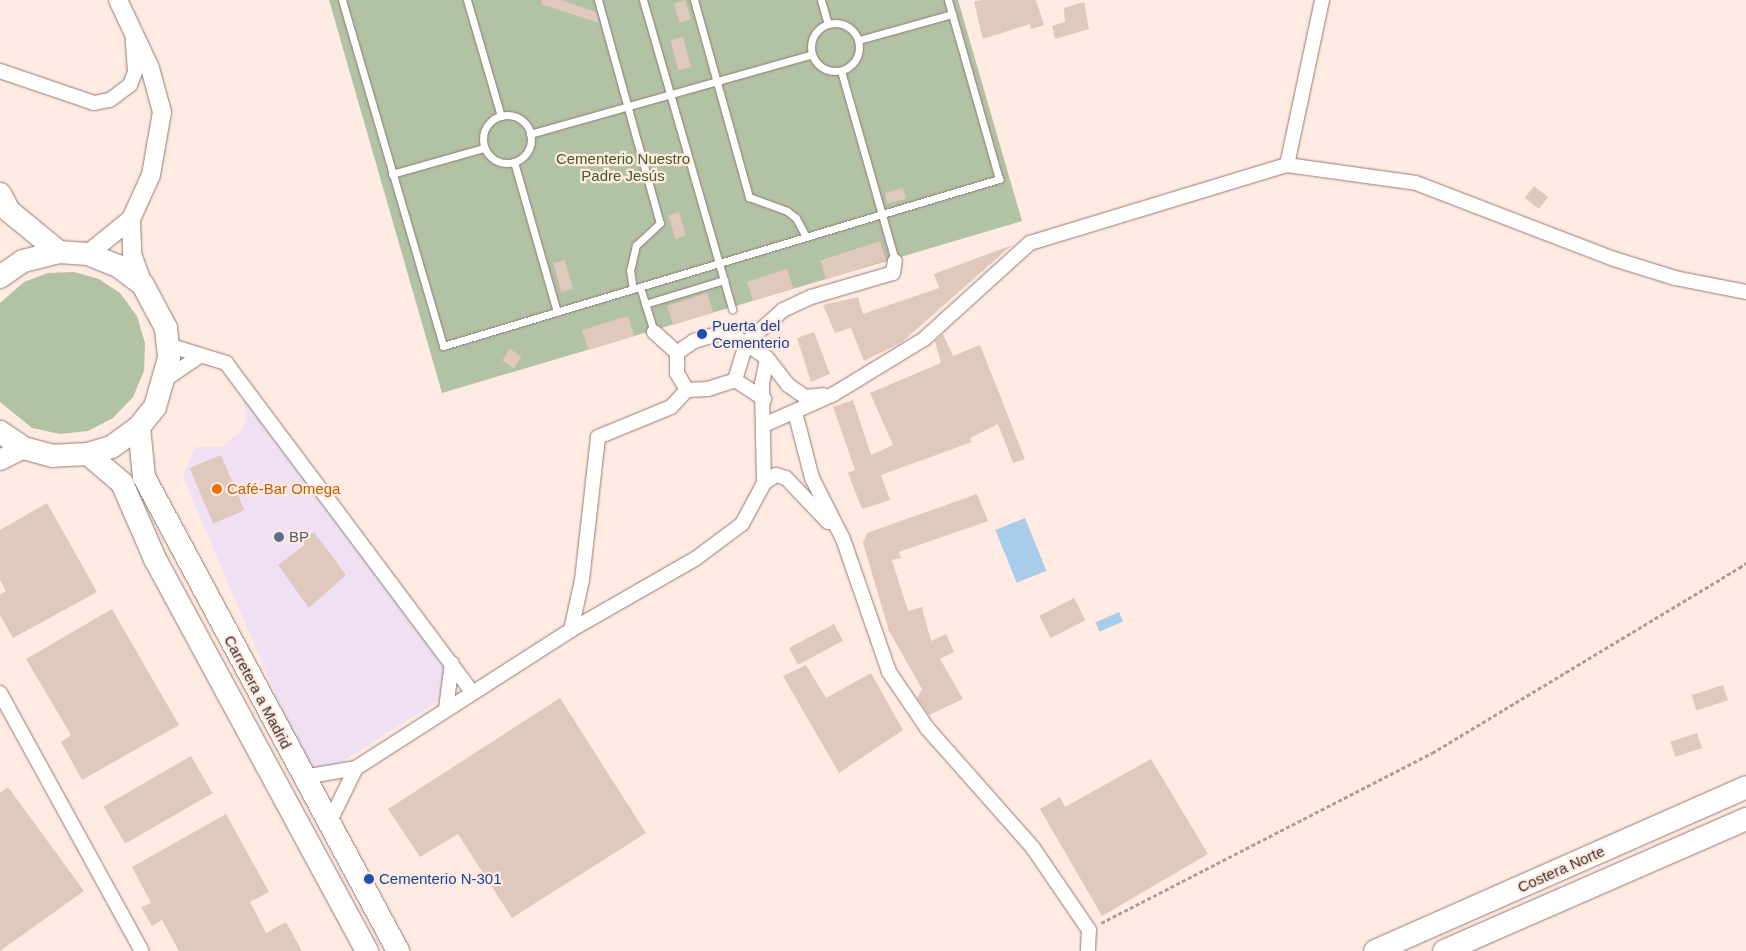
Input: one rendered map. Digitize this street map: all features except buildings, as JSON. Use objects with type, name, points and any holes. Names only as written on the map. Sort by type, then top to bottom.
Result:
[{"type":"main road","points":[[0,194],[9,211],[59,252]]},
{"type":"main road","points":[[0,278],[23,261],[59,252],[88,254],[118,266],[143,285],[166,328],[168,345],[166,379],[154,408],[139,427],[111,447],[88,454],[53,456],[24,448],[0,432]]},
{"type":"main road","name":"Carretera a Madrid","points":[[139,427],[144,476],[398,951]]},
{"type":"main road","points":[[0,460],[24,448]]},
{"type":"main road","name":"Carretera a Madrid","points":[[88,454],[122,484],[154,558],[367,951]]},
{"type":"main road","name":"Costera Norte","points":[[1375,951],[1746,787]]},
{"type":"main road","name":"Costera Norte","points":[[1444,951],[1746,819]]},
{"type":"street","points":[[118,0],[158,91],[162,112],[151,175],[131,219],[132,254],[143,285]]},
{"type":"street","points":[[1287,165],[1322,0]]},
{"type":"street","points":[[0,71],[94,103],[110,100],[130,85],[136,72],[131,26]]},
{"type":"street","points":[[766,424],[834,394],[924,339],[1030,243],[1287,165],[1416,182],[1614,259],[1675,278],[1746,292]]},
{"type":"street","points":[[88,254],[131,219]]},
{"type":"street","points":[[736,380],[746,343],[783,310],[811,297],[892,273],[894,261]]},
{"type":"street","points":[[677,353],[694,341],[727,331],[766,358],[788,385],[805,397],[834,394]]},
{"type":"street","points":[[654,332],[677,353],[677,373],[687,390]]},
{"type":"street","points":[[168,345],[226,363],[472,692]]},
{"type":"street","points":[[166,379],[201,355]]},
{"type":"street","points":[[304,777],[356,768],[571,630],[695,559],[742,524],[764,483],[766,358]]},
{"type":"street","points":[[571,630],[582,580],[598,437],[671,408],[687,390],[708,389],[736,380]]},
{"type":"street","points":[[736,380],[764,400]]},
{"type":"street","points":[[795,412],[812,478],[843,539],[889,672],[927,728],[1033,848],[1089,930],[1088,951]]},
{"type":"street","points":[[764,483],[776,475],[794,482],[843,539]]},
{"type":"street","points":[[446,709],[452,663]]},
{"type":"street","points":[[0,693],[142,951]]},
{"type":"street","points":[[329,823],[356,768]]},
{"type":"lane","points":[[342,0],[442,346],[999,179],[948,0]]},
{"type":"lane","points":[[467,0],[500,116]]},
{"type":"lane","points":[[598,0],[660,223],[636,245],[630,270],[645,304],[654,332]]},
{"type":"lane","points":[[643,0],[732,308]]},
{"type":"lane","points":[[694,0],[749,197],[787,211],[796,218],[806,237]]},
{"type":"lane","points":[[821,0],[828,24]]},
{"type":"lane","points":[[858,40],[952,14]]},
{"type":"lane","points":[[828,24],[850,28],[858,40],[854,62],[841,71],[820,66],[812,54],[812,40],[828,24]]},
{"type":"lane","points":[[530,134],[812,54]]},
{"type":"lane","points":[[841,71],[894,261]]},
{"type":"lane","points":[[500,116],[523,121],[530,134],[526,155],[514,162],[493,159],[484,148],[484,132],[500,116]]},
{"type":"lane","points":[[392,174],[484,148]]},
{"type":"lane","points":[[514,162],[557,312]]},
{"type":"lane","points":[[645,304],[724,280]]},
{"type":"path","points":[[1089,930],[1432,753],[1746,564]]},
{"type":"shaded area","name":"BP","points":[[242,394],[447,665],[448,683],[438,701],[332,768],[306,766],[183,477],[195,447],[222,447],[242,430],[247,419]]},
{"type":"green space","name":"Cementerio Nuestro Padre Jesús","points":[[329,0],[958,0],[1022,221],[442,393]]},
{"type":"green space","points":[[74,272],[99,279],[120,293],[137,316],[145,343],[144,371],[133,397],[113,418],[88,431],[60,434],[32,428],[0,402],[0,303],[24,282],[48,273]]},
{"type":"water","points":[[1025,518],[1046,571],[1017,583],[995,530]]},
{"type":"water","points":[[1119,612],[1123,621],[1099,632],[1095,623]]},
{"type":"place","name":"Puerta del Cementerio","points":[[702,334]]},
{"type":"place","name":"Café-Bar Omega","points":[[217,489]]},
{"type":"place","name":"BP","points":[[279,537]]},
{"type":"place","name":"Cementerio N-301","points":[[369,879]]}]
